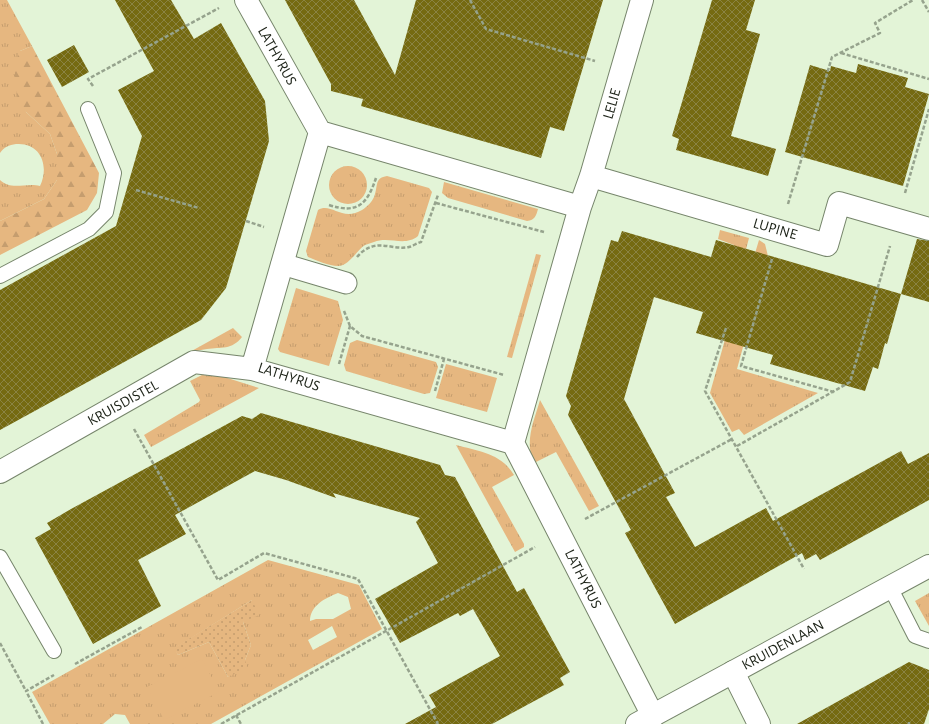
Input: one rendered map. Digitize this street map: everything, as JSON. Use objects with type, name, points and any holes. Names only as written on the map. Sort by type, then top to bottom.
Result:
[{"type":"street","name":"LATHYRUS","points":[[246,0],[320,132],[252,369],[512,443],[560,533],[645,720]]},
{"type":"street","name":"LELIE","points":[[580,207],[591,176],[642,0]]},
{"type":"street","points":[[320,132],[580,207],[512,443]]},
{"type":"street","name":"LUPINE","points":[[591,176],[827,245],[839,203],[929,229]]},
{"type":"street","points":[[282,264],[346,283]]},
{"type":"street","name":"KRUISDISTEL","points":[[0,472],[194,362],[252,369]]},
{"type":"street","name":"KRUIDENLAAN","points":[[645,720],[929,566]]},
{"type":"street","points":[[733,672],[759,724]]},
{"type":"lane","points":[[0,276],[89,229],[106,212],[114,173],[88,109]]},
{"type":"lane","points":[[0,557],[54,650]]},
{"type":"lane","points":[[890,587],[915,636],[929,641]]},
{"type":"path","points":[[470,0],[486,29],[622,69]]},
{"type":"path","points":[[904,0],[906,4]]},
{"type":"path","points":[[834,392],[741,366],[832,57],[880,33],[875,22],[913,0]]},
{"type":"path","points":[[922,0],[929,12]]},
{"type":"path","points":[[88,109],[104,103],[88,79],[224,6]]},
{"type":"path","points":[[841,53],[929,79]]},
{"type":"path","points":[[737,446],[850,382],[929,109]]},
{"type":"path","points":[[302,196],[350,210],[363,203],[371,194],[384,151]]},
{"type":"path","points":[[112,184],[200,208]]},
{"type":"path","points":[[437,190],[438,196],[436,203],[421,242],[408,248],[383,244],[370,248],[360,254],[350,266],[343,295],[344,312],[350,326],[362,336],[505,375],[509,361],[534,366]]},
{"type":"path","points":[[436,203],[571,239]]},
{"type":"path","points":[[331,391],[350,326]]},
{"type":"path","points":[[726,328],[705,391],[737,446],[804,569]]},
{"type":"path","points":[[427,418],[444,359]]},
{"type":"path","points":[[120,404],[218,580],[264,553],[358,579],[438,724]]},
{"type":"path","points":[[221,724],[386,630],[732,438]]},
{"type":"path","points":[[26,691],[142,627]]},
{"type":"path","points":[[0,643],[43,724]]},
{"type":"path","points":[[54,650],[65,669]]},
{"type":"path","points":[[236,715],[241,724]]},
{"type":"green space","points":[[0,0],[7,0],[32,46],[20,51],[26,112],[50,134],[57,154],[57,180],[44,199],[0,221],[0,180],[14,186],[40,186],[44,170],[41,156],[37,151],[24,144],[13,144],[5,148],[0,153]]},
{"type":"green space","points":[[32,46],[99,173],[97,193],[87,210],[0,255],[0,221],[44,199],[57,180],[57,154],[50,134],[26,112],[18,100],[15,83],[15,64],[20,51]]},
{"type":"green space","points":[[348,166],[361,172],[367,185],[361,198],[348,204],[335,198],[329,185],[335,172]]},
{"type":"green space","points":[[387,176],[429,188],[432,192],[418,236],[408,241],[380,240],[365,245],[349,261],[338,266],[323,263],[308,257],[306,251],[318,210],[328,208],[349,214],[362,210],[373,199],[380,178]]},
{"type":"green space","points":[[444,182],[538,209],[537,214],[533,219],[527,221],[448,198],[442,193]]},
{"type":"green space","points":[[720,230],[749,238],[744,257],[753,260],[759,240],[765,244],[768,256],[737,369],[818,393],[744,435],[739,429],[732,432],[710,393],[738,293],[723,287],[734,245],[718,239]]},
{"type":"green space","points":[[536,254],[541,255],[512,358],[507,357]]},
{"type":"green space","points":[[296,288],[338,301],[343,320],[329,366],[280,352],[278,349]]},
{"type":"green space","points":[[233,328],[242,337],[234,344],[226,347],[188,353]]},
{"type":"green space","points":[[357,340],[436,362],[438,367],[430,393],[424,394],[346,371],[344,365],[350,343]]},
{"type":"green space","points":[[446,364],[497,378],[487,412],[436,398]]},
{"type":"green space","points":[[202,375],[221,376],[259,388],[151,447],[144,435],[199,402],[200,400],[190,381]]},
{"type":"green space","points":[[540,400],[599,506],[589,511],[556,452],[534,463],[531,455],[530,439]]},
{"type":"green space","points":[[456,445],[481,451],[496,457],[509,468],[514,475],[492,487],[524,544],[524,547],[515,552]]},
{"type":"green space","points":[[268,560],[359,585],[382,629],[211,724],[130,724],[125,715],[115,714],[103,724],[50,724],[32,692]],"holes":[[[338,593],[348,597],[351,609],[333,619],[316,619],[310,621],[315,607],[323,600]],[[252,600],[243,622],[251,645],[245,660],[228,677],[209,642],[178,655],[175,648]],[[332,626],[337,637],[313,650],[308,640]]]},
{"type":"green space","points":[[929,593],[929,626],[915,601]]},
{"type":"green space","points":[[252,600],[259,615],[243,622],[251,645],[245,660],[247,667],[228,677],[209,642],[178,655],[174,648]]},
{"type":"green space","points":[[202,659],[219,692],[164,720],[147,687]]},
{"type":"building","points":[[115,0],[171,0],[194,39],[221,23],[265,101],[269,141],[226,288],[201,320],[0,430],[0,290],[116,226],[142,136],[118,90],[154,71]]},
{"type":"building","points":[[285,0],[354,0],[395,75],[416,0],[603,0],[564,131],[550,127],[541,158],[361,106],[363,99],[331,91],[331,84]]},
{"type":"building","points":[[712,0],[755,0],[746,30],[760,34],[731,136],[776,149],[768,176],[676,150],[679,139],[672,136]]},
{"type":"building","points":[[74,45],[89,72],[62,87],[47,60]]},
{"type":"building","points":[[858,64],[908,78],[905,87],[929,94],[903,186],[785,152],[810,65],[830,71],[831,66],[856,73]]},
{"type":"building","points":[[622,231],[711,257],[716,240],[901,294],[887,344],[885,343],[878,369],[873,367],[865,391],[770,364],[773,355],[696,333],[703,312],[654,297],[624,399],[675,493],[666,497],[695,547],[766,508],[773,521],[901,451],[908,464],[929,453],[929,500],[820,560],[816,554],[805,560],[802,553],[675,624],[625,533],[631,530],[568,415],[571,406],[566,396],[611,240],[618,242]]},
{"type":"building","points":[[917,239],[929,241],[929,302],[901,294]]},
{"type":"building","points":[[261,413],[440,465],[445,475],[455,477],[517,592],[524,588],[570,672],[560,678],[564,685],[492,724],[405,724],[436,707],[429,695],[500,656],[473,609],[460,616],[458,613],[400,643],[375,599],[438,563],[416,522],[420,518],[333,493],[336,498],[286,480],[255,471],[175,515],[186,534],[138,560],[161,606],[93,644],[35,538],[51,529],[47,523],[71,509],[242,416],[252,419]]},
{"type":"building","points":[[909,662],[929,670],[929,709],[924,724],[797,724]]}]
